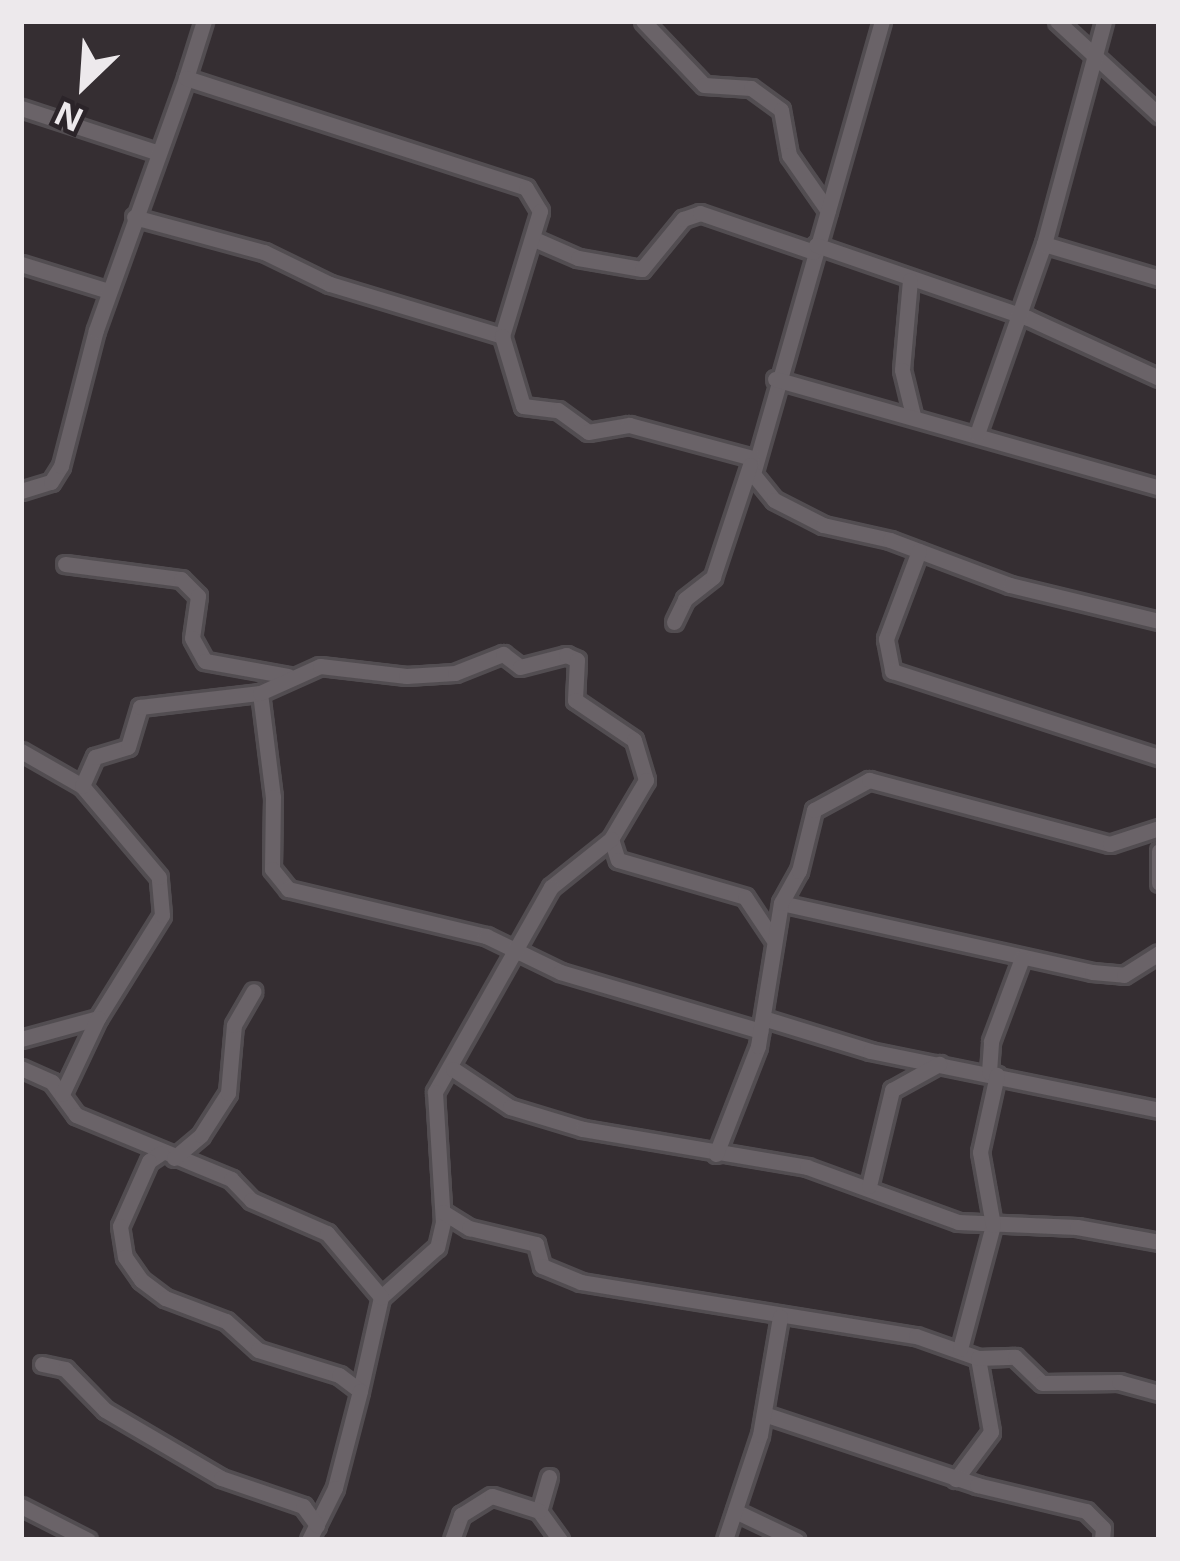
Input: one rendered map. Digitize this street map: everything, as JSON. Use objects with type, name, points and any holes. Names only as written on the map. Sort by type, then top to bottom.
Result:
[{"type":"street","points":[[21,491],[51,482],[61,466],[109,291],[204,21]]},
{"type":"street","points":[[643,21],[704,86],[751,88],[781,110],[790,155],[828,211]]},
{"type":"street","points":[[674,622],[686,599],[713,577],[882,21]]},
{"type":"street","points":[[1057,21],[1091,59],[1159,116]]},
{"type":"street","points":[[977,434],[1044,244],[1105,21]]},
{"type":"street","points":[[186,78],[526,188],[540,211],[502,336],[523,406],[558,410],[588,432],[629,425],[751,462],[774,500],[794,511],[1010,585],[1159,621]]},
{"type":"street","points":[[21,108],[156,152]]},
{"type":"street","points":[[534,239],[578,258],[642,269],[683,219],[700,213],[1019,315],[1159,378]]},
{"type":"street","points":[[134,217],[264,252],[330,284],[502,336]]},
{"type":"street","points":[[1044,244],[1159,278]]},
{"type":"street","points":[[21,264],[109,291]]},
{"type":"street","points":[[910,280],[902,370],[913,415]]},
{"type":"street","points":[[775,379],[977,434],[1111,481],[1159,488]]},
{"type":"street","points":[[919,551],[886,639],[892,671],[1159,758]]},
{"type":"street","points":[[65,564],[181,579],[198,596],[192,638],[205,661],[288,676]]},
{"type":"street","points":[[82,786],[95,757],[128,747],[140,707],[260,693],[288,676],[320,666],[455,673],[503,654],[520,667],[566,655],[577,660],[575,700],[634,740],[642,760],[640,797],[611,839],[551,887],[431,1112],[442,1212],[428,1259],[381,1297],[359,1414],[313,1532]]},
{"type":"street","points":[[260,693],[275,880],[304,897],[354,901],[383,917],[454,928],[518,950],[560,973],[762,1025],[1159,1110]]},
{"type":"street","points":[[21,751],[82,786],[164,891],[151,938],[98,1018],[62,1094]]},
{"type":"street","points":[[716,1154],[762,1025],[781,903],[799,871],[814,810],[869,780],[1110,844],[1159,828]]},
{"type":"street","points":[[611,839],[618,860],[746,898],[773,939]]},
{"type":"street","points":[[1159,851],[1159,883]]},
{"type":"street","points":[[781,903],[1022,958],[1124,975],[1159,952]]},
{"type":"street","points":[[960,1349],[993,1225],[980,1151],[993,1074],[991,1041],[1022,958]]},
{"type":"street","points":[[254,991],[234,1025],[229,1093],[168,1156],[149,1161],[120,1226],[125,1257],[141,1280],[165,1298],[226,1321],[258,1350],[339,1375],[360,1391]]},
{"type":"street","points":[[21,1040],[98,1018]]},
{"type":"street","points":[[869,1186],[892,1090],[940,1064]]},
{"type":"street","points":[[21,1067],[62,1094],[76,1115],[231,1179],[251,1200],[327,1233],[381,1297]]},
{"type":"street","points":[[453,1069],[510,1107],[631,1141],[754,1155],[869,1186],[919,1211],[993,1225],[1077,1227],[1159,1242]]},
{"type":"street","points":[[442,1212],[469,1228],[536,1244],[542,1266],[581,1282],[960,1349],[978,1358],[1015,1357],[1042,1383],[1119,1382],[1159,1393]]},
{"type":"street","points":[[725,1540],[764,1414],[780,1317]]},
{"type":"street","points":[[956,1479],[992,1432],[978,1358]]},
{"type":"street","points":[[42,1364],[65,1369],[105,1410],[221,1478],[303,1506],[313,1532]]},
{"type":"street","points":[[764,1414],[956,1479],[1086,1511],[1103,1528],[1102,1540]]},
{"type":"street","points":[[538,1511],[549,1478]]},
{"type":"street","points":[[452,1540],[461,1515],[492,1496],[538,1511],[560,1540]]},
{"type":"street","points":[[21,1506],[88,1540]]},
{"type":"street","points":[[734,1511],[796,1540]]}]
